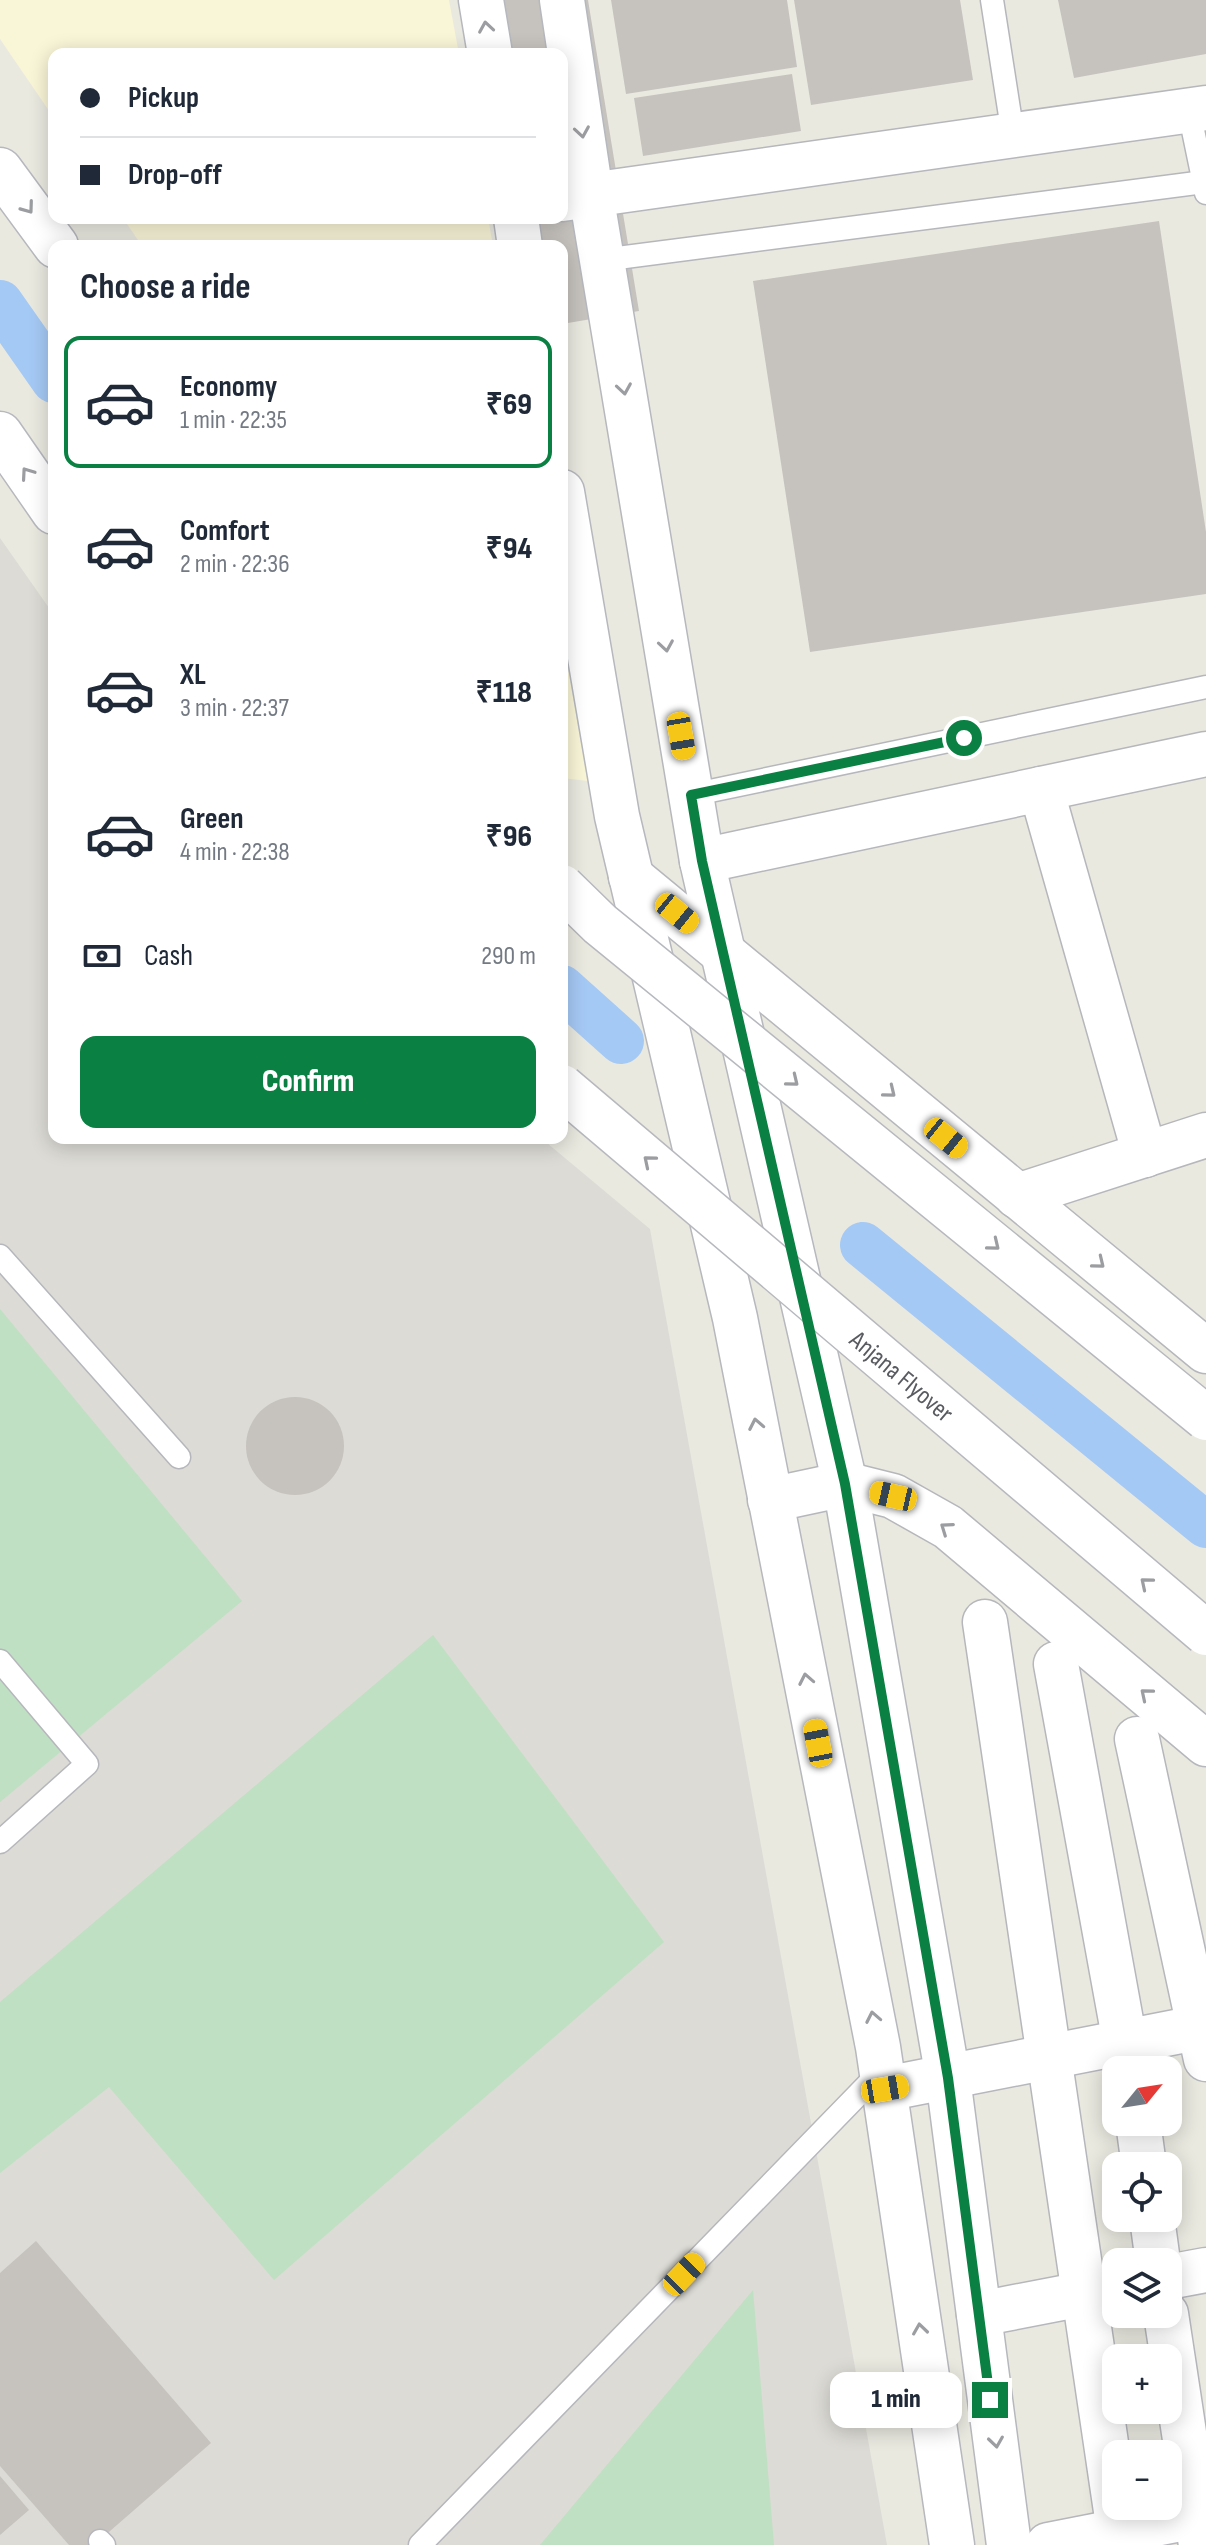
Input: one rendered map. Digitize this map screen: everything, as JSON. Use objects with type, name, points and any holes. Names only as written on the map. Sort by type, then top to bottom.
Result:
[{"type":"main road","points":[[481,0],[489,48]]},
{"type":"main road","points":[[562,0],[565,48]]},
{"type":"main road","points":[[568,84],[576,196],[602,260],[702,861],[845,1484],[948,2078],[1009,2545]]},
{"type":"main road","points":[[576,196],[1198,109]]},
{"type":"main road","points":[[0,170],[52,240]]},
{"type":"main road","points":[[0,434],[48,503]]},
{"type":"main road","points":[[568,527],[617,816],[735,1318],[883,2080],[952,2545]]},
{"type":"main road","points":[[702,861],[1206,754]]},
{"type":"main road","points":[[1041,789],[1145,1155]]},
{"type":"main road","points":[[631,877],[724,950],[827,1041],[1206,1351]]},
{"type":"main road","points":[[568,893],[600,924],[1206,1418]]},
{"type":"main road","name":"Anjana Flyover","points":[[568,1092],[1206,1633]]},
{"type":"main road","points":[[1017,1196],[1145,1155],[1204,1144]]},
{"type":"main road","points":[[770,1500],[845,1484],[893,1496],[948,1527],[1206,1744]]},
{"type":"main road","points":[[985,1622],[1049,2057],[1101,2290],[1120,2538]]},
{"type":"main road","points":[[1056,1664],[1128,2056],[1204,2037],[1137,1739]]},
{"type":"main road","points":[[883,2080],[948,2078],[1049,2057],[1102,2056]]},
{"type":"main road","points":[[1182,2274],[1206,2270]]},
{"type":"main road","points":[[979,2314],[1101,2290]]},
{"type":"main road","points":[[1048,2545],[1201,2525],[1168,2328]]},
{"type":"lane","points":[[992,0],[1013,135]]},
{"type":"lane","points":[[602,260],[1205,188],[1198,109]]},
{"type":"lane","points":[[691,795],[1206,687]]},
{"type":"lane","points":[[0,1256],[179,1457]]},
{"type":"lane","points":[[0,1661],[87,1764],[0,1842]]},
{"type":"lane","points":[[420,2545],[883,2080]]},
{"type":"shaded area","points":[[0,0],[449,0],[458,48],[48,48],[48,109],[0,39]]},
{"type":"shaded area","points":[[127,224],[489,224],[492,240],[138,240]]},
{"type":"shaded area","points":[[0,538],[48,606],[48,1144],[548,1144],[650,1229],[887,2545],[0,2545]]},
{"type":"shaded area","points":[[568,669],[588,781],[568,779]]},
{"type":"green space","points":[[0,1309],[242,1601],[0,1802]]},
{"type":"green space","points":[[433,1635],[664,1942],[274,2280],[109,2087],[0,2173],[0,2002]]},
{"type":"green space","points":[[753,2290],[774,2545],[540,2545]]},
{"type":"building","points":[[465,0],[588,0],[639,311],[568,323],[568,240],[505,240],[502,224],[568,224],[568,48],[473,48]]},
{"type":"building","points":[[611,0],[787,0],[797,67],[626,94]]},
{"type":"building","points":[[794,0],[960,0],[973,80],[811,105]]},
{"type":"building","points":[[1058,0],[1206,0],[1206,54],[1074,78]]},
{"type":"building","points":[[792,74],[801,131],[643,156],[634,98]]},
{"type":"building","points":[[1159,221],[1206,532],[1206,594],[810,652],[753,281]]},
{"type":"building","points":[[295,1397],[314,1401],[329,1412],[340,1427],[344,1446],[340,1465],[329,1480],[314,1491],[295,1495],[276,1491],[261,1480],[250,1465],[246,1446],[250,1427],[261,1412],[276,1401]]},
{"type":"building","points":[[36,2241],[211,2443],[94,2545],[69,2545],[0,2466],[0,2273]]},
{"type":"building","points":[[0,2476],[29,2510],[0,2535]]},
{"type":"waterway","points":[[0,303],[48,371]]},
{"type":"waterway","points":[[568,993],[621,1041]]},
{"type":"waterway","points":[[863,1245],[1206,1525]]},
{"type":"route","points":[[964,738],[691,795],[702,861],[845,1484],[948,2078],[990,2400]]}]
